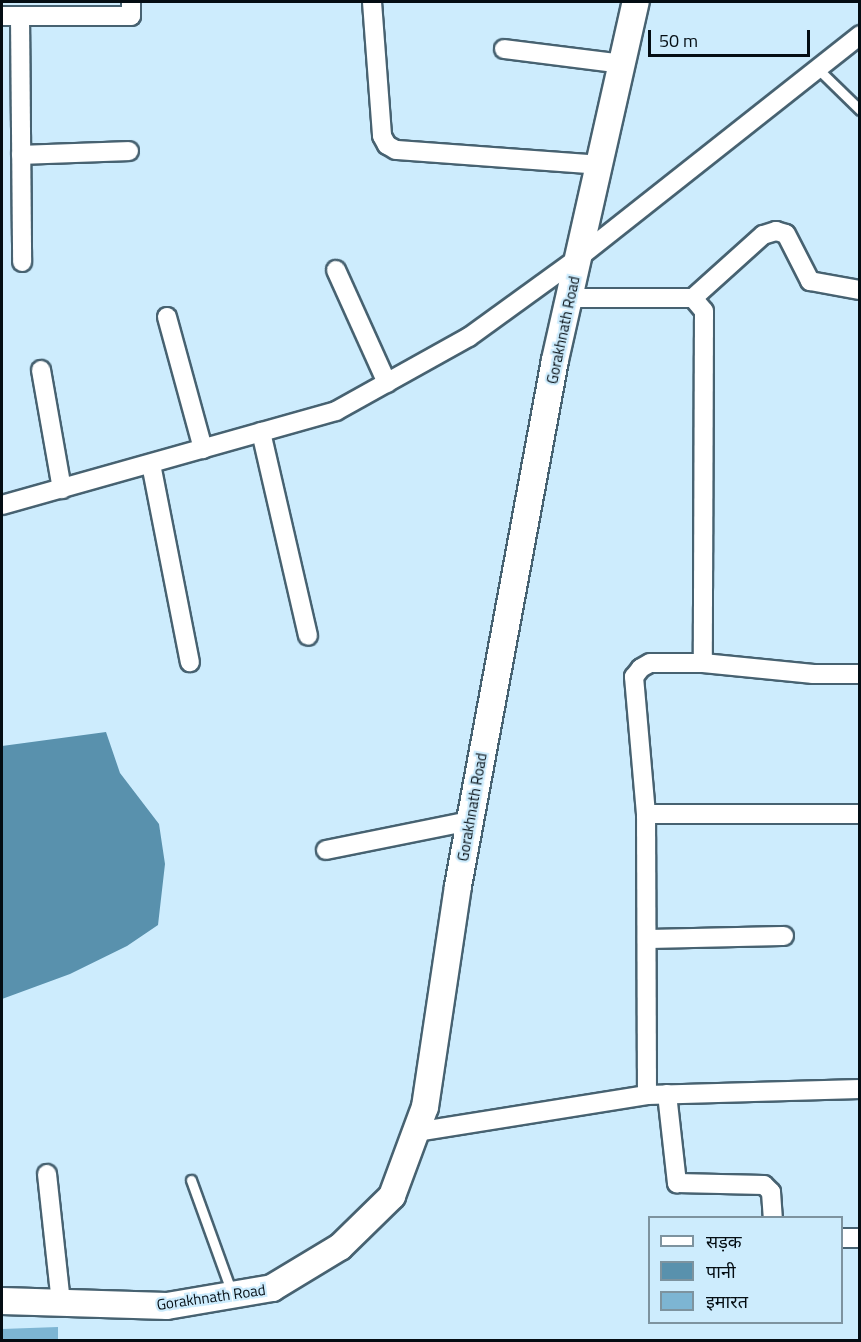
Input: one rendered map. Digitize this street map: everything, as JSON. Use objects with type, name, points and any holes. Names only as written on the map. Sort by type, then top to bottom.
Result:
[{"type":"main road","name":"Gorakhnath Road","points":[[2,1301],[167,1306],[272,1288],[340,1247],[392,1196],[425,1107],[470,821],[569,298],[636,2]]},
{"type":"street","points":[[2,16],[131,16],[131,2]]},
{"type":"street","points":[[372,2],[382,136],[387,146],[396,150],[599,165]]},
{"type":"street","points":[[20,16],[22,262]]},
{"type":"street","points":[[2,505],[336,411],[469,337],[578,258],[860,35]]},
{"type":"street","points":[[504,50],[622,64]]},
{"type":"street","points":[[21,156],[129,151]]},
{"type":"street","points":[[693,298],[763,235],[776,231],[786,234],[803,274],[810,281],[860,290]]},
{"type":"street","points":[[336,270],[387,382]]},
{"type":"street","points":[[569,298],[693,298],[700,302],[706,320],[702,663]]},
{"type":"street","points":[[167,317],[203,448]]},
{"type":"street","points":[[41,370],[62,489]]},
{"type":"street","points":[[261,432],[308,636]]},
{"type":"street","points":[[151,464],[190,662]]},
{"type":"street","points":[[647,1095],[646,814],[634,677],[650,663],[702,663],[813,674],[860,674]]},
{"type":"street","points":[[646,814],[860,814]]},
{"type":"street","points":[[327,850],[470,821]]},
{"type":"street","points":[[647,939],[784,936]]},
{"type":"street","points":[[416,1132],[647,1095],[860,1089]]},
{"type":"street","points":[[667,1094],[677,1183],[764,1185],[771,1192],[773,1216]]},
{"type":"street","points":[[47,1174],[61,1303]]},
{"type":"street","points":[[843,1238],[860,1238]]},
{"type":"lane","points":[[817,69],[860,110]]},
{"type":"lane","points":[[191,1180],[232,1295]]},
{"type":"water","points":[[106,732],[120,773],[159,824],[165,864],[158,925],[127,946],[70,974],[2,999],[2,746]]},
{"type":"building","points":[[58,1327],[58,1340],[2,1340],[2,1329]]}]
